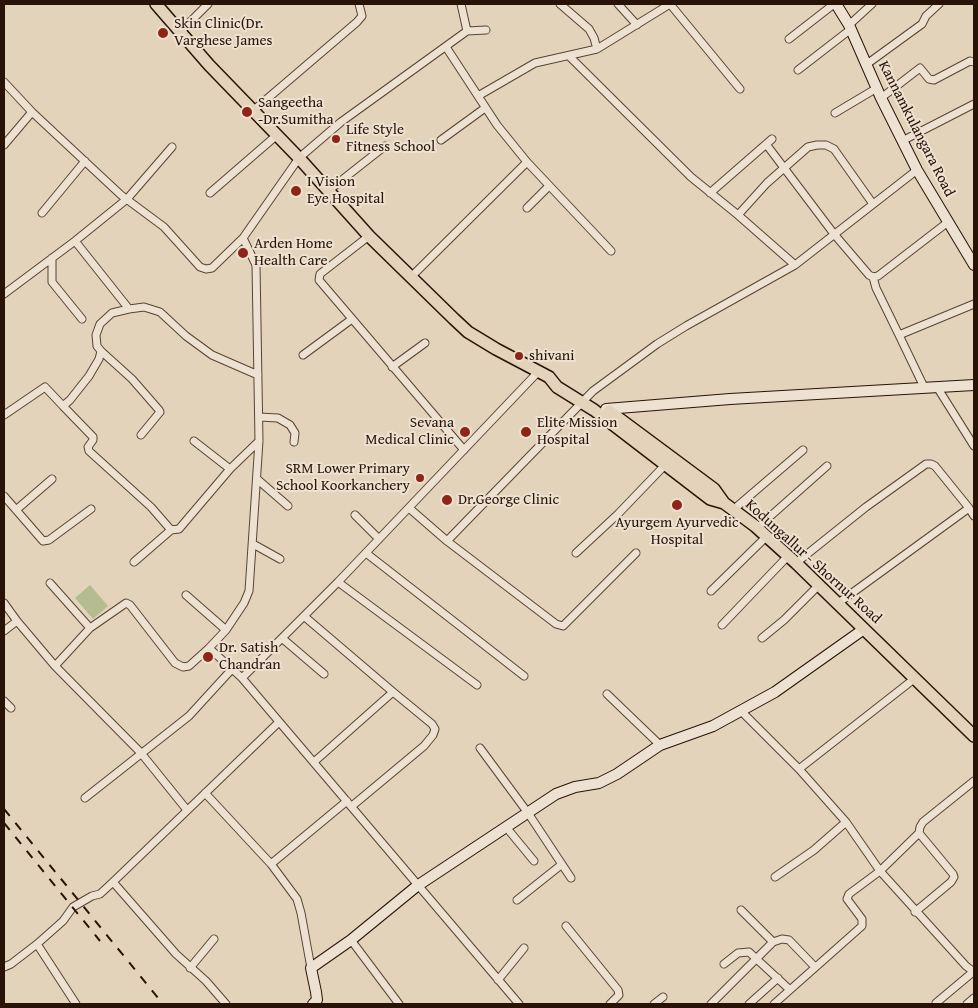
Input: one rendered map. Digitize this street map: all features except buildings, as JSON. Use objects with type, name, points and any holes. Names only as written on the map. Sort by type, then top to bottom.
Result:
[{"type":"main road","points":[[156,4],[209,65],[299,158],[369,236],[468,332],[496,350],[538,372],[562,381],[588,396],[600,409],[714,489],[729,507]]},
{"type":"main road","name":"Kodungallur - Shornur Road","points":[[600,409],[710,499],[729,507],[757,528],[914,679],[972,729]]},
{"type":"street","points":[[181,31],[208,4]]},
{"type":"street","points":[[254,110],[358,22],[362,16],[360,4]]},
{"type":"street","points":[[461,4],[468,31]]},
{"type":"street","points":[[560,4],[589,30],[594,38],[597,49]]},
{"type":"street","points":[[618,4],[637,25]]},
{"type":"street","points":[[478,96],[535,63],[597,49],[670,4],[740,89]]},
{"type":"street","points":[[789,40],[835,4]]},
{"type":"street","name":"Kannamkulangara Road","points":[[835,4],[850,27],[879,93],[917,170],[974,265]]},
{"type":"street","points":[[798,70],[850,27],[872,4]]},
{"type":"street","points":[[867,64],[922,24],[926,16],[939,4]]},
{"type":"street","points":[[5,85],[127,199],[164,227],[200,266],[206,269],[212,268],[243,238],[299,158],[341,122],[468,31],[486,30]]},
{"type":"street","points":[[446,47],[485,108],[527,162],[612,250]]},
{"type":"street","points":[[569,56],[690,177],[738,215],[795,265]]},
{"type":"street","points":[[835,113],[879,93],[920,68],[929,79],[934,80],[970,61],[974,62]]},
{"type":"street","points":[[902,141],[974,104]]},
{"type":"street","points":[[441,140],[485,108]]},
{"type":"street","points":[[4,144],[32,112]]},
{"type":"street","points":[[210,194],[277,135]]},
{"type":"street","points":[[710,192],[772,139]]},
{"type":"street","points":[[766,144],[834,234],[869,275],[873,277],[876,288],[924,387]]},
{"type":"street","points":[[738,215],[768,183],[808,147],[817,145],[826,145],[834,149],[872,204]]},
{"type":"street","points":[[328,191],[385,146]]},
{"type":"street","points":[[4,294],[127,199],[172,147]]},
{"type":"street","points":[[42,212],[85,161]]},
{"type":"street","points":[[411,277],[527,162]]},
{"type":"street","points":[[447,541],[588,396],[678,330],[795,265],[917,170]]},
{"type":"street","points":[[527,208],[550,186]]},
{"type":"street","points":[[873,277],[878,276],[948,222]]},
{"type":"street","points":[[369,236],[320,274],[320,280],[323,286],[464,450]]},
{"type":"street","points":[[55,666],[90,628],[126,604],[130,605],[175,663],[182,667],[189,666],[226,630],[244,603],[249,591],[253,544],[259,417],[256,265],[243,238]]},
{"type":"street","points":[[75,241],[129,309]]},
{"type":"street","points":[[52,258],[52,282],[82,319]]},
{"type":"street","points":[[899,335],[974,304]]},
{"type":"street","points":[[141,435],[160,412],[132,379],[97,346],[96,335],[100,324],[112,314],[144,307],[160,312],[186,336],[212,355],[258,375]]},
{"type":"street","points":[[303,355],[352,319]]},
{"type":"street","points":[[392,367],[425,343]]},
{"type":"street","points":[[63,406],[89,376],[99,359],[101,351]]},
{"type":"street","points":[[242,678],[283,639],[538,372]]},
{"type":"street","points":[[600,409],[730,398],[974,385]]},
{"type":"street","points":[[4,415],[45,387],[93,437],[94,440],[88,447],[89,451],[150,507],[171,530]]},
{"type":"street","points":[[937,387],[974,446]]},
{"type":"street","points":[[259,417],[278,418],[290,425],[295,433],[294,442]]},
{"type":"street","points":[[194,441],[230,468]]},
{"type":"street","points":[[134,562],[171,530],[179,529],[230,468],[259,441]]},
{"type":"street","points":[[729,507],[802,450]]},
{"type":"street","points":[[576,552],[618,514],[666,464]]},
{"type":"street","points":[[722,625],[792,560],[926,464],[935,466],[974,516]]},
{"type":"street","points":[[757,528],[827,466]]},
{"type":"street","points":[[16,510],[52,479]]},
{"type":"street","points":[[257,479],[288,506]]},
{"type":"street","points":[[4,496],[44,541],[49,540],[91,509]]},
{"type":"street","points":[[409,508],[447,541],[556,624],[563,626],[636,553]]},
{"type":"street","points":[[837,604],[969,508]]},
{"type":"street","points":[[355,515],[379,539]]},
{"type":"street","points":[[711,591],[766,536]]},
{"type":"street","points":[[253,544],[280,559]]},
{"type":"street","points":[[366,553],[524,676]]},
{"type":"street","points":[[338,582],[476,685]]},
{"type":"street","points":[[50,583],[90,628]]},
{"type":"street","points":[[762,638],[784,620],[818,585]]},
{"type":"street","points":[[186,595],[226,630]]},
{"type":"street","points":[[4,603],[16,621],[55,666],[141,753],[187,810]]},
{"type":"street","points":[[271,864],[424,746],[433,736],[435,729],[432,724],[304,617]]},
{"type":"street","points":[[4,631],[16,621]]},
{"type":"street","points":[[311,968],[351,940],[417,886],[556,794],[575,787],[599,783],[617,774],[660,745],[713,726],[741,711],[775,692],[864,629]]},
{"type":"street","points":[[283,639],[324,674]]},
{"type":"street","points":[[209,648],[242,678],[519,1004]]},
{"type":"street","points":[[85,798],[189,716],[232,668]]},
{"type":"street","points":[[799,769],[914,679]]},
{"type":"street","points":[[314,762],[393,692]]},
{"type":"street","points":[[607,694],[660,745]]},
{"type":"street","points":[[4,701],[11,708]]},
{"type":"street","points":[[741,711],[799,769],[846,822],[880,871],[915,912],[974,972],[936,1002]]},
{"type":"street","points":[[4,967],[11,964],[37,944],[63,921],[73,907],[92,896],[100,894],[278,722]]},
{"type":"street","points":[[480,748],[528,812],[570,878]]},
{"type":"street","points":[[774,1004],[862,926],[862,919],[847,899],[850,894],[880,871],[919,833],[923,822],[974,781]]},
{"type":"street","points":[[205,794],[271,864],[297,899],[316,1003]]},
{"type":"street","points":[[775,877],[814,850],[846,822]]},
{"type":"street","points":[[506,827],[534,861]]},
{"type":"street","points":[[915,912],[951,882],[954,877],[919,833]]},
{"type":"street","points":[[517,900],[562,865]]},
{"type":"street","points":[[113,882],[176,954],[206,981],[226,1004]]},
{"type":"street","points":[[742,910],[773,942]]},
{"type":"street","points":[[566,926],[618,990],[619,995],[617,999],[610,1004]]},
{"type":"street","points":[[190,968],[214,939]]},
{"type":"street","points":[[711,1004],[773,942],[782,939],[789,940],[815,967]]},
{"type":"street","points":[[351,940],[399,1004]]},
{"type":"street","points":[[37,944],[76,1004]]},
{"type":"street","points":[[498,980],[524,948]]},
{"type":"street","points":[[724,964],[738,952],[749,952],[789,989]]},
{"type":"street","points":[[748,1004],[778,978]]},
{"type":"street","points":[[654,1004],[662,997]]},
{"type":"street","points":[[968,1004],[974,998]]},
{"type":"green space","points":[[90,585],[108,606],[93,619],[75,598]]},
{"type":"railway","points":[[4,809],[163,1004]]},
{"type":"railway","points":[[4,823],[100,941]]},
{"type":"place","name":"Skin Clinic(Dr. Varghese James","points":[[163,33]]},
{"type":"place","name":"Sangeetha -Dr.Sumitha","points":[[247,112]]},
{"type":"place","name":"Life Style Fitness School","points":[[336,139]]},
{"type":"place","name":"I Vision Eye Hospital","points":[[296,191]]},
{"type":"place","name":"Arden Home Health Care","points":[[243,253]]},
{"type":"place","name":"shivani","points":[[519,356]]},
{"type":"place","name":"Sevana Medical Clinic","points":[[465,432]]},
{"type":"place","name":"Elite Mission Hospital","points":[[526,432]]},
{"type":"place","name":"SRM Lower Primary School Koorkanchery","points":[[420,478]]},
{"type":"place","name":"Dr.George Clinic","points":[[447,500]]},
{"type":"place","name":"Ayurgem Ayurvedic Hospital","points":[[677,505]]},
{"type":"place","name":"Dr. Satish Chandran","points":[[208,657]]}]
